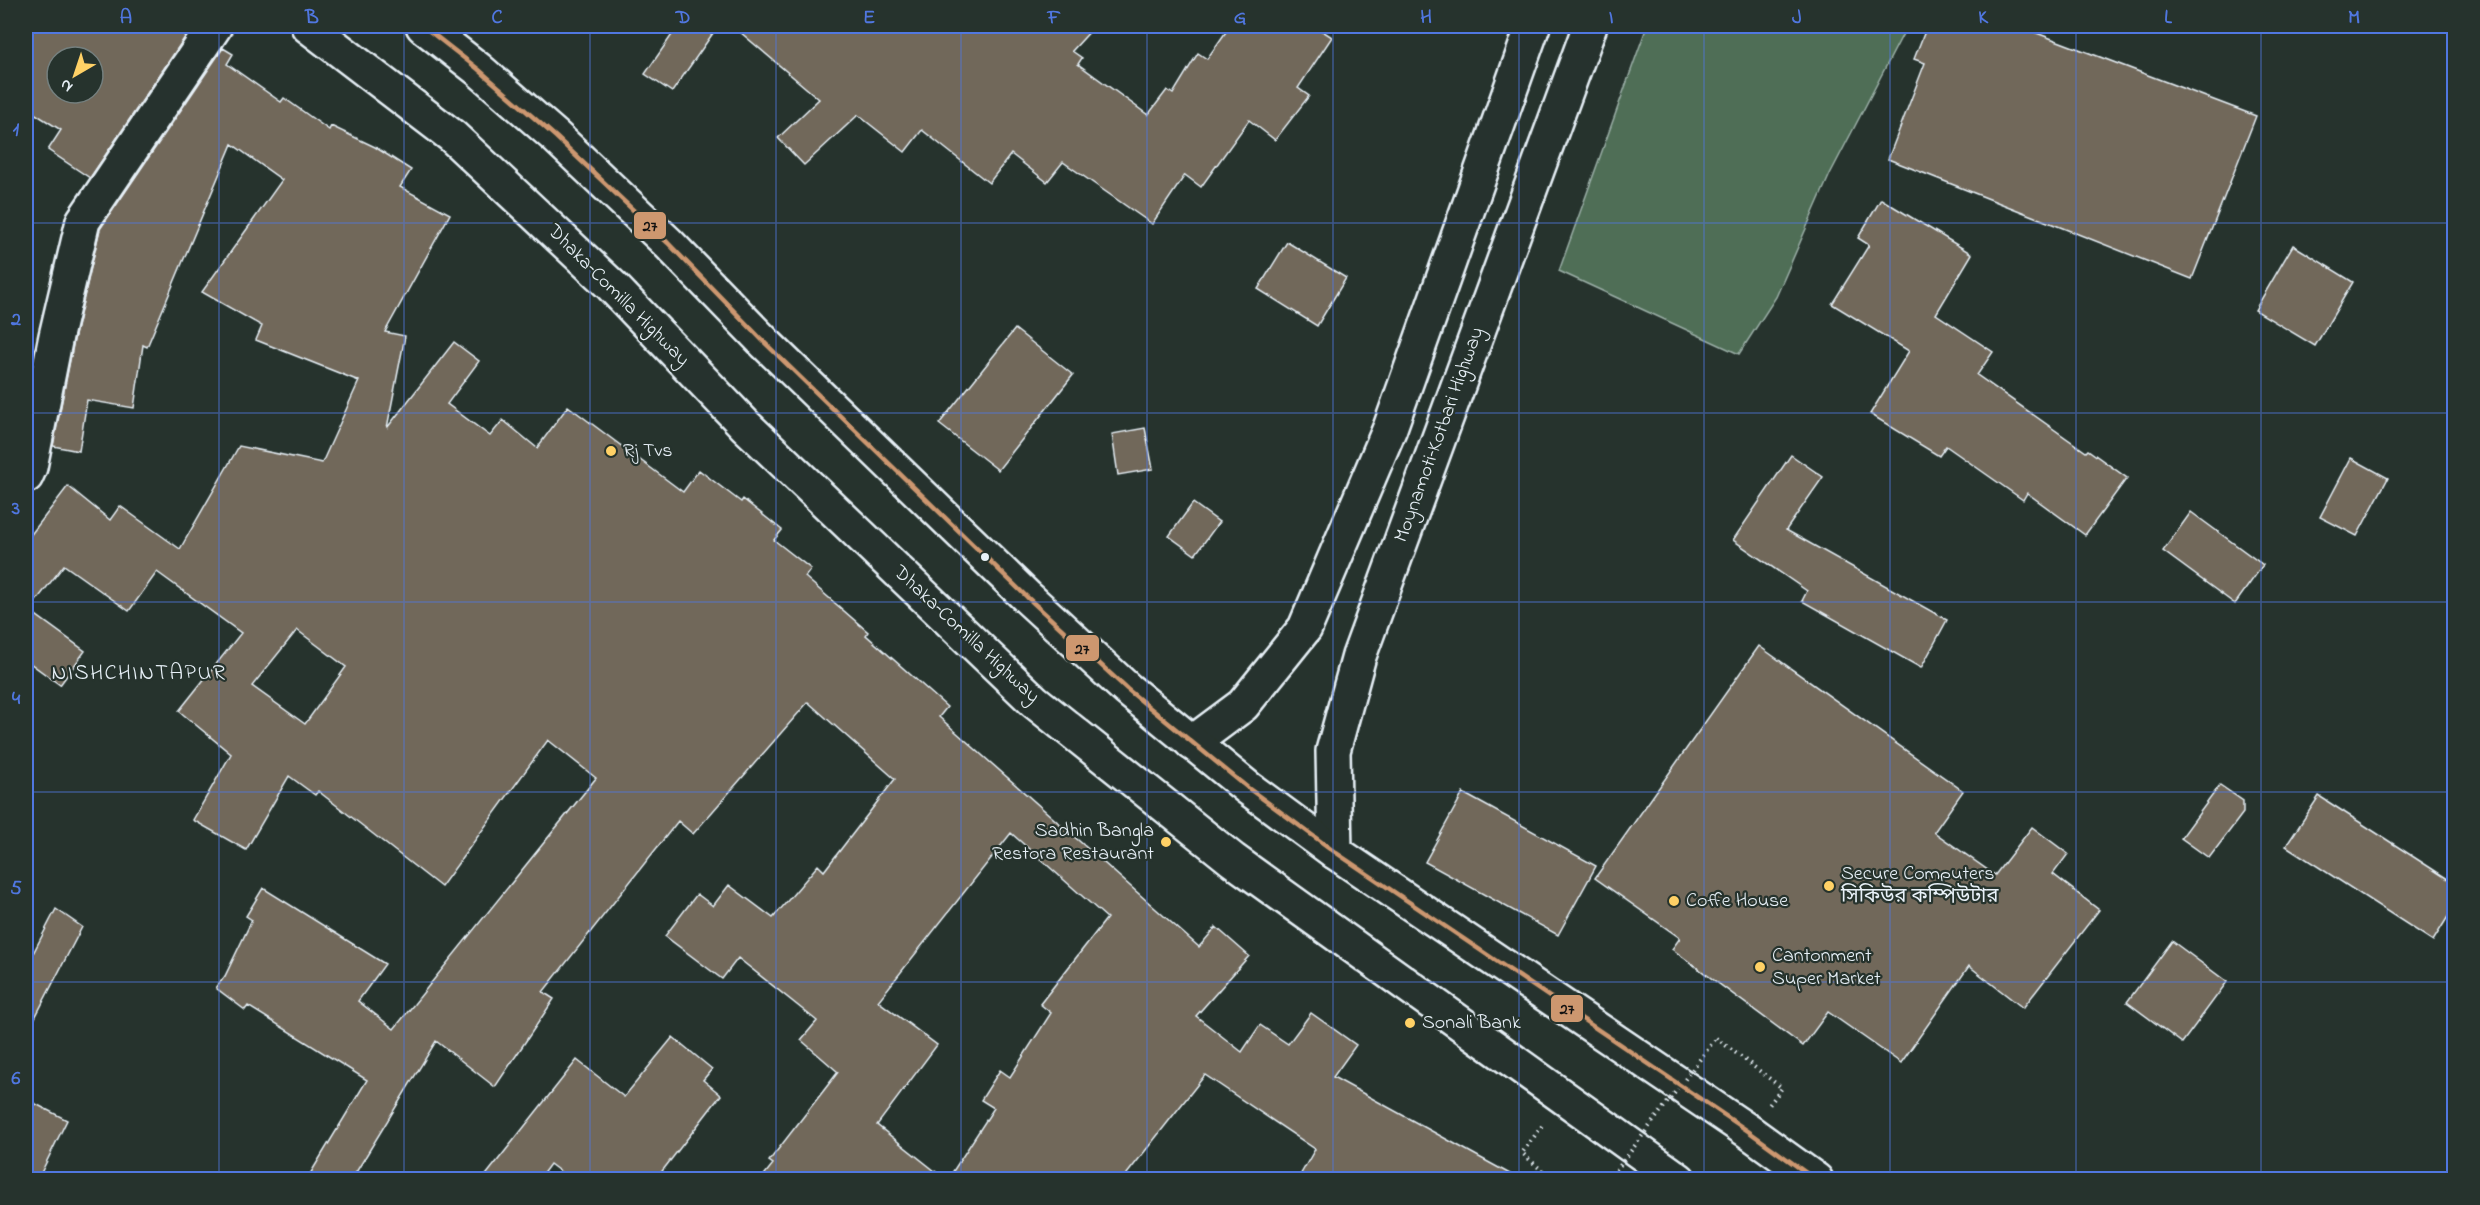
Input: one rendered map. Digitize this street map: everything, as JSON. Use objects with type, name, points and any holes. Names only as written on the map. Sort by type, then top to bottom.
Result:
[{"type":"main road","points":[[26,476],[83,221],[215,26]]},
{"type":"main road","name":"Dhaka–Comilla Highway","points":[[308,26],[452,136],[612,286],[746,426],[1034,701],[1233,860],[1679,1179]]},
{"type":"main road","points":[[423,26],[478,69],[565,145],[668,243],[766,344],[1027,597],[1127,689],[1192,743],[1248,788],[1335,852],[1816,1179]]},
{"type":"main road","points":[[1192,743],[1243,705],[1305,628],[1390,428],[1533,26]]},
{"type":"main road","name":"Moynamoti–Kotbari Highway","points":[[1335,852],[1333,751],[1359,656],[1590,26]]},
{"type":"path","points":[[1609,1179],[1716,1038],[1782,1088]]},
{"type":"path","points":[[1522,1153],[1553,1179]]},
{"type":"green space","points":[[1647,26],[1907,26],[1830,174],[1776,297],[1739,354],[1559,271]]},
{"type":"building","points":[[26,26],[192,27],[90,178],[48,150],[61,130],[26,108]]},
{"type":"building","points":[[678,26],[718,26],[672,92],[645,74]]},
{"type":"building","points":[[733,26],[1095,26],[1072,51],[1082,58],[1078,64],[1148,115],[1167,90],[1173,94],[1198,53],[1207,59],[1230,26],[1315,26],[1332,37],[1298,88],[1309,96],[1275,140],[1249,120],[1201,187],[1185,175],[1152,224],[1063,162],[1047,182],[1011,154],[989,183],[922,130],[905,152],[858,115],[804,165],[778,138],[819,99]]},
{"type":"building","points":[[1927,26],[2018,26],[2256,116],[2192,279],[1888,159],[1925,63],[1914,59]]},
{"type":"building","points":[[223,48],[233,54],[227,64],[281,102],[284,98],[329,130],[331,126],[375,147],[411,170],[400,187],[450,214],[385,332],[405,336],[387,428],[454,342],[479,361],[447,404],[490,436],[503,420],[537,448],[568,406],[683,492],[699,470],[741,502],[743,499],[782,530],[774,540],[811,569],[805,577],[868,632],[866,635],[947,707],[939,717],[1199,947],[1216,927],[1249,956],[1196,1016],[1242,1052],[1260,1025],[1288,1044],[1311,1013],[1356,1045],[1333,1077],[1519,1179],[1298,1179],[1315,1149],[1205,1075],[1123,1179],[948,1179],[994,1108],[981,1100],[1000,1070],[1010,1077],[1051,1013],[1040,1004],[1107,918],[1011,833],[878,1001],[937,1045],[877,1125],[945,1179],[761,1179],[773,1164],[769,1161],[838,1072],[801,1040],[817,1021],[738,958],[722,979],[665,936],[697,894],[713,906],[729,885],[773,918],[818,865],[824,871],[895,779],[808,702],[693,834],[678,821],[543,992],[554,999],[495,1087],[436,1041],[352,1179],[307,1179],[367,1080],[248,1006],[245,1010],[216,988],[225,976],[252,920],[246,916],[263,888],[385,964],[358,1001],[394,1029],[596,778],[548,740],[441,887],[318,791],[315,795],[289,776],[246,850],[193,820],[231,754],[179,711],[241,633],[157,572],[129,611],[64,565],[29,610],[85,651],[60,685],[26,660],[26,541],[68,486],[110,520],[120,506],[180,549],[239,446],[322,463],[359,381],[256,340],[262,326],[202,292],[282,180],[232,144],[147,347],[143,345],[134,408],[87,400],[79,451],[53,446],[74,340],[100,229]],"holes":[[[297,630],[346,667],[305,724],[252,686]]]},
{"type":"building","points":[[1881,199],[1972,254],[1936,314],[1993,352],[1977,375],[2127,478],[2085,535],[2027,493],[2023,500],[1946,446],[1939,456],[1870,414],[1909,351],[1832,304],[1869,245],[1858,238]]},
{"type":"building","points":[[1287,242],[1346,278],[1317,326],[1258,289]]},
{"type":"building","points":[[2293,245],[2353,282],[2315,346],[2255,310]]},
{"type":"building","points":[[1015,329],[1073,375],[998,470],[939,424]]},
{"type":"building","points":[[1145,428],[1153,469],[1118,475],[1112,434]]},
{"type":"building","points":[[1791,455],[1823,477],[1786,530],[1947,620],[1921,668],[1802,601],[1807,591],[1733,540]]},
{"type":"building","points":[[2351,458],[2388,478],[2357,536],[2320,517]]},
{"type":"building","points":[[1193,503],[1219,522],[1195,555],[1169,536]]},
{"type":"building","points":[[2191,512],[2263,565],[2235,604],[2163,551]]},
{"type":"building","points":[[1759,646],[1963,791],[1934,832],[1995,875],[2032,827],[2068,854],[2053,874],[2099,910],[2023,1008],[1969,966],[1901,1063],[1828,1012],[1803,1046],[1672,949],[1680,938],[1595,878]]},
{"type":"building","points":[[2220,785],[2243,801],[2243,813],[2209,858],[2181,838]]},
{"type":"building","points":[[1463,793],[1596,866],[1558,935],[1425,862]]},
{"type":"building","points":[[2319,796],[2454,883],[2454,907],[2433,941],[2286,846]]},
{"type":"building","points":[[56,909],[82,927],[26,1035],[26,967]]},
{"type":"building","points":[[2172,941],[2227,982],[2182,1043],[2127,1002]]},
{"type":"building","points":[[673,1037],[712,1069],[703,1080],[721,1095],[656,1179],[570,1179],[550,1164],[539,1179],[483,1179],[577,1060],[624,1097]]},
{"type":"building","points":[[26,1099],[67,1120],[38,1179],[26,1179]]},
{"type":"transit line","name":"27","points":[[423,26],[478,69],[556,137],[668,243],[766,344],[1027,597],[1127,689],[1248,788],[1335,852],[1748,1131],[1816,1180]]},
{"type":"place","name":"Rj Tvs","points":[[611,451]]},
{"type":"place","name":"Sadhin Bangla Restora Restaurant","points":[[1166,842]]},
{"type":"place","name":"Secure Computers সিকিউর কম্পিউটার","points":[[1829,886]]},
{"type":"place","name":"Coffe House","points":[[1674,901]]},
{"type":"place","name":"Cantonment Super Market","points":[[1760,967]]},
{"type":"place","name":"Sonali Bank","points":[[1410,1023]]},
{"type":"district","name":"NISHCHINTAPUR","points":[[139,674]]}]
